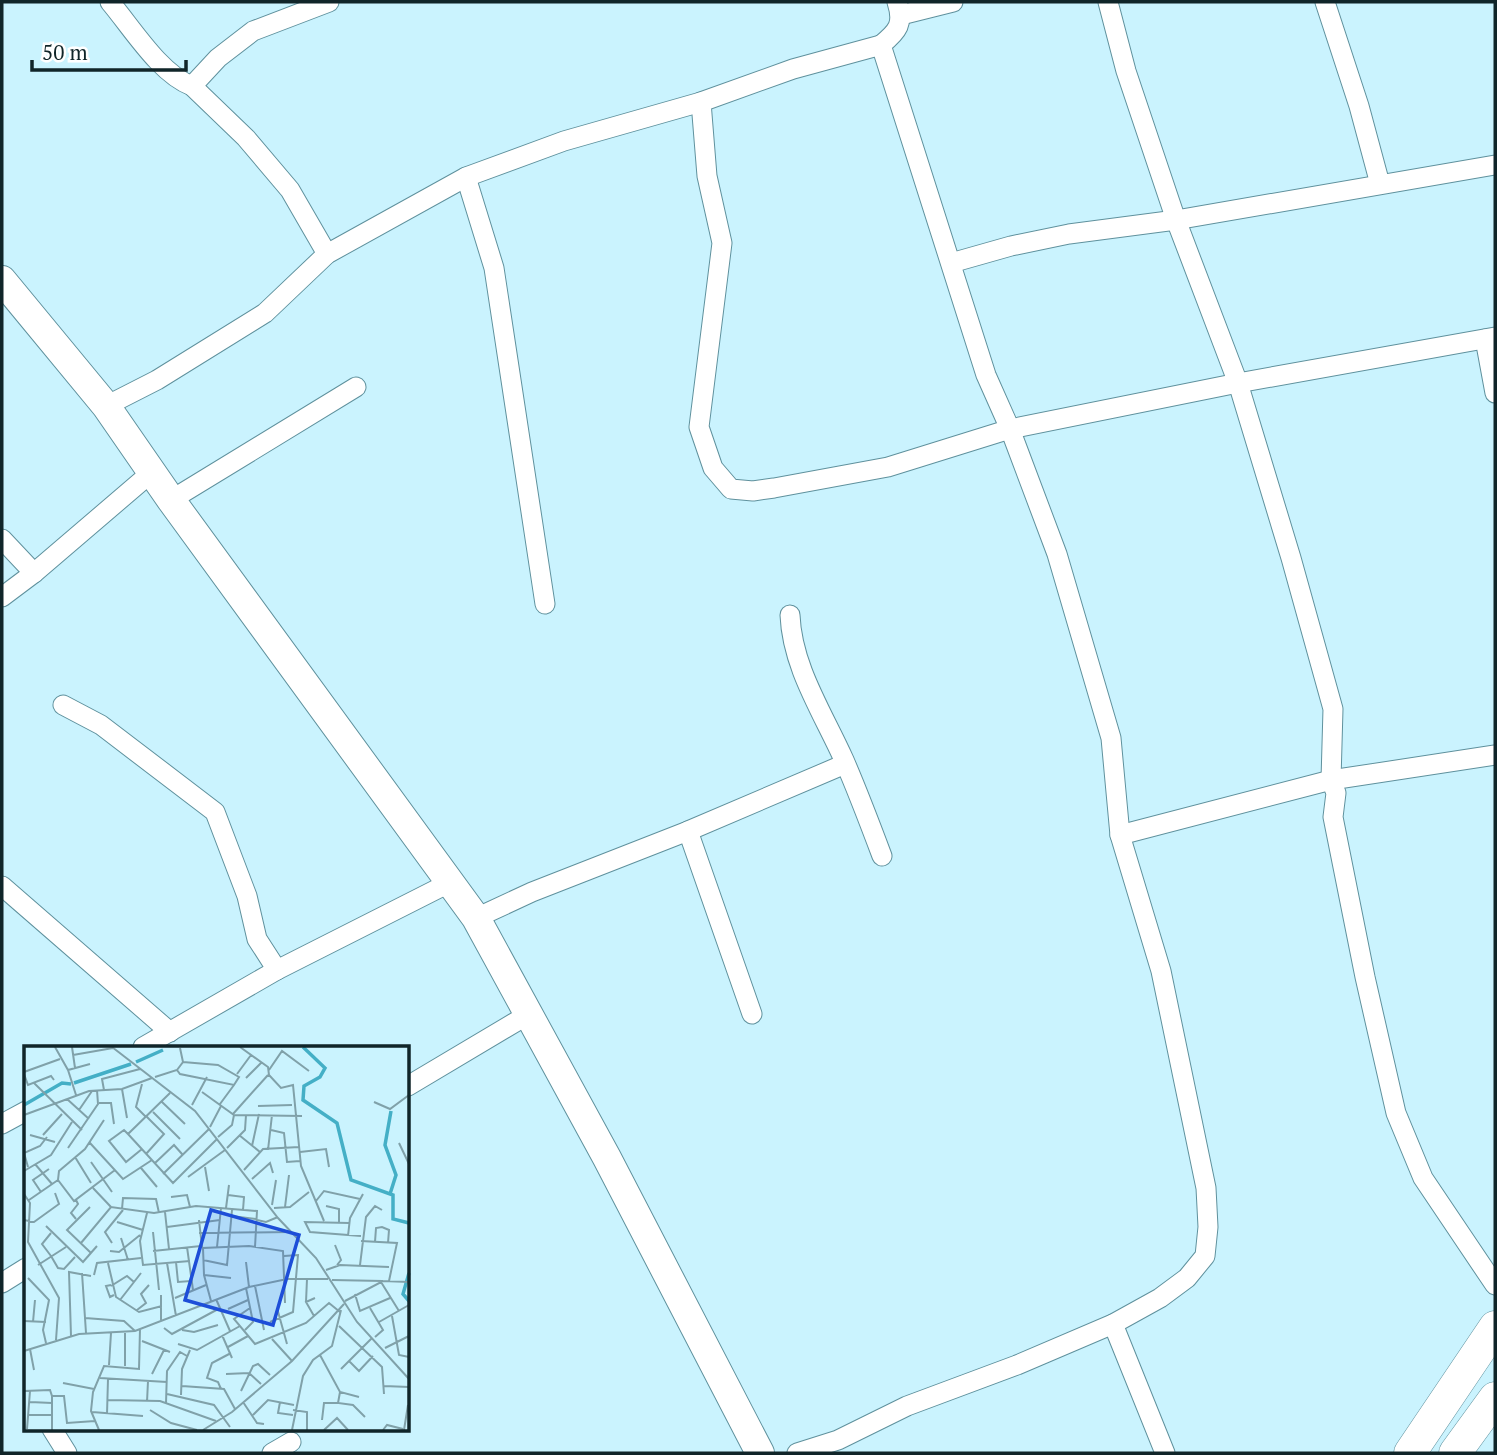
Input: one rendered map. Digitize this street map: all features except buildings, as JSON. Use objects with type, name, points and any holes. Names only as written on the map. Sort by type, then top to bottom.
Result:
[{"type":"main road","points":[[1410,1453],[1495,1327]]},
{"type":"main road","points":[[1455,1453],[1495,1398]]},
{"type":"street","points":[[110,2],[161,64],[181,82],[192,86],[246,138],[290,190],[327,254]]},
{"type":"street","points":[[106,406],[157,380],[265,313],[327,254],[466,177],[564,141],[701,102],[793,69],[881,45],[899,27],[899,8],[953,2]]},
{"type":"street","points":[[1108,2],[1126,71],[1176,220],[1238,383],[1333,709],[1334,817],[1365,977],[1396,1113],[1423,1178],[1495,1285]]},
{"type":"street","points":[[1325,2],[1359,107],[1380,184]]},
{"type":"street","points":[[192,86],[218,58],[253,31],[320,3]]},
{"type":"street","points":[[797,1453],[838,1440],[907,1406],[1017,1365],[1113,1324],[1187,1278],[1205,1256],[1208,1227],[1206,1188],[1161,971],[1120,835],[1111,738],[1057,554],[1010,429],[986,375],[881,45]]},
{"type":"street","points":[[701,102],[707,176],[722,243],[699,427],[713,468],[731,489],[753,491],[888,467],[1010,429],[1238,383],[1490,338],[1495,393]]},
{"type":"street","points":[[951,263],[1069,234],[1176,220],[1495,165]]},
{"type":"street","points":[[466,177],[494,268],[545,604]]},
{"type":"street","points":[[2,279],[106,406],[476,918],[696,1325],[760,1453]]},
{"type":"street","points":[[172,500],[356,387]]},
{"type":"street","points":[[2,597],[152,472]]},
{"type":"street","points":[[2,539],[34,573]]},
{"type":"street","points":[[790,615],[791,636],[797,657],[845,764],[882,856]]},
{"type":"street","points":[[63,705],[101,724],[215,812],[247,896],[257,939],[277,970]]},
{"type":"street","points":[[1120,835],[1304,788],[1334,787],[1495,755]]},
{"type":"street","points":[[476,918],[532,892],[688,831],[845,764]]},
{"type":"street","points":[[688,831],[752,1014]]},
{"type":"street","points":[[145,1046],[277,970],[449,884]]},
{"type":"street","points":[[2,886],[170,1032]]},
{"type":"street","points":[[410,1085],[529,1014]]},
{"type":"street","points":[[2,1124],[24,1112]]},
{"type":"street","points":[[2,1283],[24,1269]]},
{"type":"street","points":[[1113,1324],[1165,1453]]},
{"type":"street","points":[[53,1430],[67,1453]]},
{"type":"street","points":[[272,1453],[291,1442]]}]
